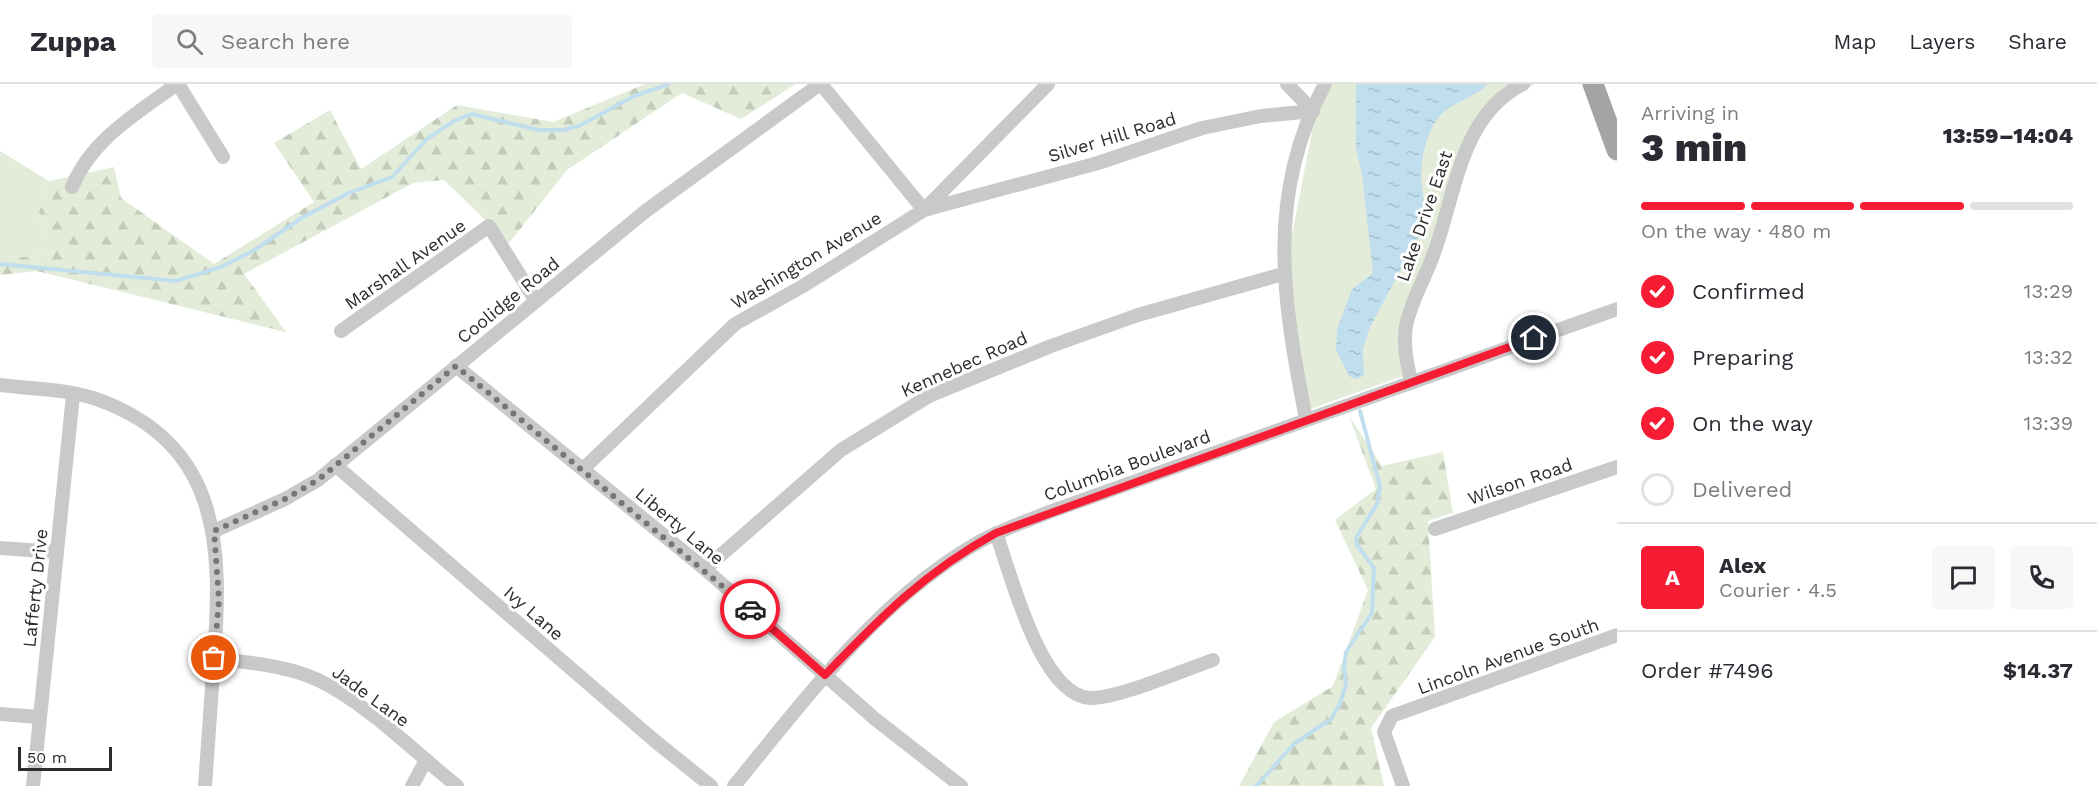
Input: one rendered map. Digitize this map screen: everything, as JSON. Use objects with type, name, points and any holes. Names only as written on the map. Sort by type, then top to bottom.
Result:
[{"type":"main road","points":[[1593,84],[1616,144]]},
{"type":"street","points":[[72,187],[90,155],[108,134],[177,84],[223,157]]},
{"type":"street","points":[[820,84],[924,210]]},
{"type":"street","name":"Coolidge Road","points":[[214,531],[285,499],[318,480],[647,210],[820,84]]},
{"type":"street","name":"Washington Avenue","points":[[583,469],[735,324],[803,286],[924,210],[1048,84]]},
{"type":"street","points":[[1287,84],[1313,111]]},
{"type":"street","points":[[1306,419],[1288,330],[1284,274],[1284,219],[1300,139],[1325,84]]},
{"type":"street","name":"Lake Drive East","points":[[1411,381],[1406,354],[1406,327],[1434,254],[1468,143],[1481,119],[1495,103],[1524,84]]},
{"type":"street","name":"Silver Hill Road","points":[[924,210],[1098,163],[1203,128],[1261,116],[1313,111]]},
{"type":"street","name":"Marshall Avenue","points":[[341,330],[489,226],[536,301]]},
{"type":"street","name":"Kennebec Road","points":[[705,569],[841,450],[929,396],[1051,346],[1105,327],[1284,274]]},
{"type":"street","name":"Columbia Boulevard","points":[[734,786],[825,675],[891,607],[925,577],[965,550],[996,533],[1411,381],[1617,309]]},
{"type":"street","name":"Liberty Lane","points":[[456,366],[705,569],[875,719],[961,786]]},
{"type":"street","points":[[0,385],[99,400],[158,434],[176,453],[195,480],[208,507],[214,531],[219,600],[206,786]]},
{"type":"street","name":"Lafferty Drive","points":[[33,786],[73,395]]},
{"type":"street","name":"Ivy Lane","points":[[335,465],[655,741],[711,786]]},
{"type":"street","name":"Wilson Road","points":[[1435,529],[1617,467]]},
{"type":"street","points":[[996,533],[1039,652],[1066,688],[1081,697],[1109,696],[1213,660]]},
{"type":"street","points":[[0,548],[57,552]]},
{"type":"street","name":"Lincoln Avenue South","points":[[1403,786],[1384,732],[1392,716],[1617,635]]},
{"type":"street","name":"Jade Lane","points":[[214,658],[290,670],[318,680],[361,708],[457,786]]},
{"type":"street","points":[[0,714],[39,717]]},
{"type":"street","points":[[412,786],[426,760]]},
{"type":"green space","points":[[645,84],[796,84],[741,119],[682,93],[567,170],[509,243],[444,180],[413,183],[244,274],[286,332],[37,271],[0,275],[0,256],[36,257],[45,248],[39,212],[49,181],[114,167],[121,198],[214,264],[314,202],[274,143],[330,110],[361,169],[457,105],[553,122]]},
{"type":"green space","points":[[1328,84],[1535,84],[1486,114],[1405,318],[1403,376],[1302,412],[1284,276],[1318,100]]},
{"type":"green space","points":[[0,151],[49,181],[39,212],[45,248],[36,257],[0,256]]},
{"type":"green space","points":[[1349,416],[1382,466],[1443,452],[1453,513],[1428,521],[1435,637],[1371,728],[1384,786],[1239,786],[1274,722],[1333,686],[1368,590],[1335,520],[1376,489]]},
{"type":"water","points":[[1356,84],[1488,84],[1445,111],[1438,118],[1428,137],[1421,179],[1425,225],[1370,327],[1363,349],[1364,376],[1355,379],[1349,376],[1336,350],[1337,329],[1352,289],[1373,273],[1362,175],[1356,148]]},
{"type":"waterway","points":[[0,264],[176,281],[221,267],[253,251],[303,217],[349,193],[392,177],[427,139],[454,121],[471,114],[539,130],[563,130],[579,126],[634,96],[669,84]]},
{"type":"waterway","points":[[1256,786],[1295,743],[1331,719],[1340,704],[1346,684],[1344,668],[1346,652],[1372,613],[1374,568],[1357,545],[1356,538],[1377,504],[1380,486],[1360,411]]},
{"type":"way so far","points":[[214,658],[219,600],[214,531],[285,499],[318,480],[436,380],[456,366],[705,569],[750,609]]},
{"type":"route","points":[[750,609],[825,675],[891,607],[925,577],[965,550],[996,533],[1534,338]]}]
